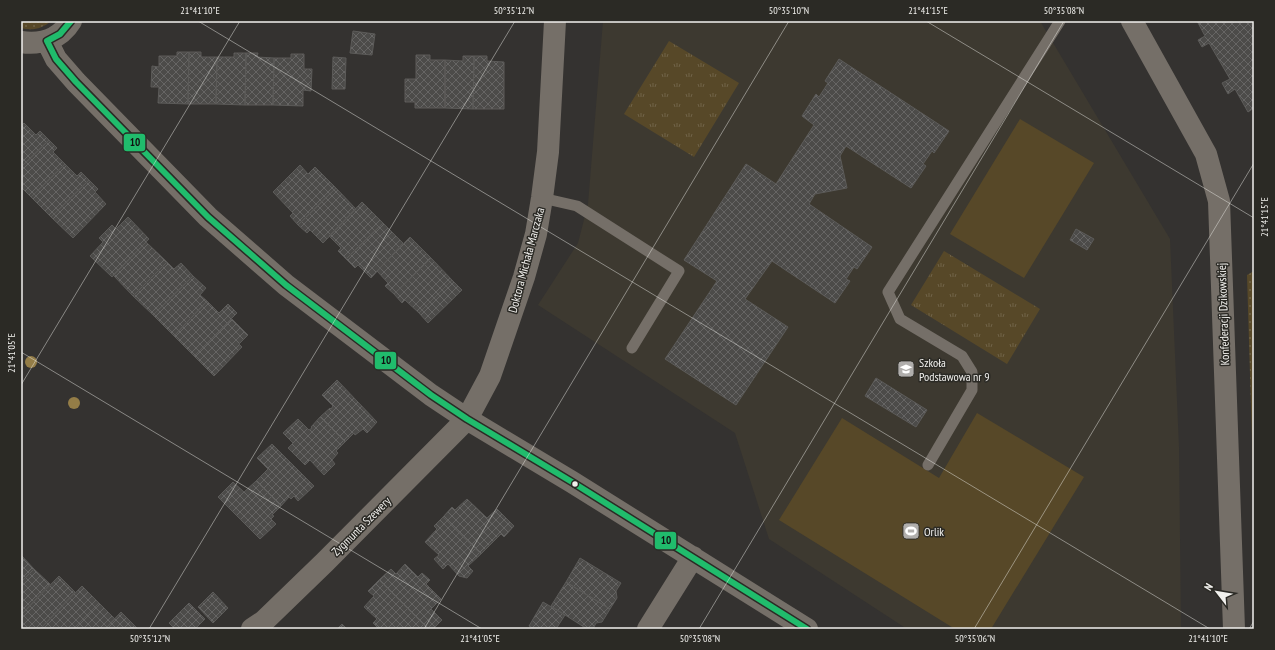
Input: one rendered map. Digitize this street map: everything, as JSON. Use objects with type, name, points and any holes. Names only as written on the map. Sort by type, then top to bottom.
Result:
[{"type":"street","points":[[21,42],[32,44],[47,41],[60,34],[71,21]]},
{"type":"street","name":"Doktora Michała Marczaka","points":[[468,420],[490,376],[524,277],[536,234],[548,152],[555,21]]},
{"type":"street","name":"Konfederacji Dzikowskiej","points":[[1132,21],[1206,154],[1219,201],[1234,629]]},
{"type":"street","points":[[47,41],[56,59],[76,82],[208,217],[286,285],[431,395],[468,420],[693,557],[807,629]]},
{"type":"street","name":"Zygmunta Szewery","points":[[252,629],[264,621],[325,562],[468,420]]},
{"type":"street","points":[[648,629],[693,557]]},
{"type":"lane","points":[[928,465],[972,390],[972,372],[962,356],[900,319],[888,292],[1060,21]]},
{"type":"lane","points":[[542,198],[577,206],[679,271],[632,348]]},
{"type":"shaded area","name":"Szkoła Podstawowa nr 9","points":[[603,21],[1040,21],[1170,239],[1179,447],[1181,629],[907,629],[769,539],[735,433],[538,305],[578,243],[588,204]]},
{"type":"green space","points":[[21,21],[51,21],[40,28],[29,29],[21,28]]},
{"type":"green space","points":[[669,41],[739,83],[694,157],[624,114]]},
{"type":"green space","points":[[1020,119],[1094,163],[1024,278],[950,234]]},
{"type":"green space","points":[[944,251],[1040,309],[1007,364],[911,305]]},
{"type":"green space","points":[[1254,271],[1254,506],[1247,275]]},
{"type":"green space","name":"Orlik","points":[[977,413],[1084,477],[991,629],[955,629],[779,520],[842,418],[939,478]]},
{"type":"building","points":[[1197,21],[1250,21],[1254,29],[1254,108],[1248,112],[1235,89],[1228,94],[1222,83],[1230,79],[1209,43],[1202,47],[1198,40],[1205,36]]},
{"type":"building","points":[[353,31],[375,34],[372,55],[350,53]]},
{"type":"building","points":[[177,52],[189,52],[188,104],[158,103],[159,87],[151,87],[152,66],[159,67],[159,56],[177,56]]},
{"type":"building","points":[[189,52],[201,52],[201,57],[217,57],[216,104],[188,104]]},
{"type":"building","points":[[234,53],[246,53],[245,105],[216,104],[217,57],[234,57]]},
{"type":"building","points":[[246,53],[258,53],[257,57],[274,58],[273,105],[245,105]]},
{"type":"building","points":[[291,54],[304,54],[304,69],[312,69],[311,91],[303,90],[303,106],[273,105],[274,58],[291,58]]},
{"type":"building","points":[[416,55],[430,55],[430,60],[445,60],[445,108],[415,108],[415,102],[405,102],[405,79],[416,79]]},
{"type":"building","points":[[463,56],[474,56],[473,109],[445,108],[445,60],[463,61]]},
{"type":"building","points":[[474,56],[487,56],[487,61],[504,62],[504,109],[473,109]]},
{"type":"building","points":[[333,57],[346,58],[345,89],[332,89]]},
{"type":"building","points":[[839,59],[949,131],[934,153],[932,151],[923,164],[926,166],[911,188],[846,146],[840,156],[847,188],[815,194],[809,204],[872,247],[857,269],[854,267],[846,279],[850,281],[835,303],[772,261],[745,299],[788,327],[736,405],[665,359],[717,281],[684,260],[746,164],[776,184],[814,125],[802,116],[816,94],[819,97],[828,83],[825,81]]},
{"type":"building","points":[[24,123],[36,135],[40,131],[49,140],[21,167],[21,126]]},
{"type":"building","points":[[49,140],[57,148],[53,152],[65,164],[31,197],[21,187],[21,167]]},
{"type":"building","points":[[65,164],[77,176],[81,172],[89,180],[51,217],[31,197]]},
{"type":"building","points":[[300,165],[308,174],[315,167],[336,188],[298,225],[290,216],[293,213],[273,192]]},
{"type":"building","points":[[89,180],[98,189],[95,192],[106,204],[73,238],[51,217]]},
{"type":"building","points":[[336,188],[356,209],[323,243],[310,230],[307,233],[298,225]]},
{"type":"building","points":[[362,202],[383,223],[346,259],[338,251],[341,248],[329,236]]},
{"type":"building","points":[[128,217],[149,239],[112,277],[90,256],[103,242],[99,238],[112,225],[116,229]]},
{"type":"building","points":[[383,223],[403,243],[371,278],[358,265],[355,268],[346,259]]},
{"type":"building","points":[[1076,229],[1094,239],[1087,250],[1070,240]]},
{"type":"building","points":[[410,237],[431,258],[394,294],[385,286],[388,283],[377,271]]},
{"type":"building","points":[[146,242],[167,262],[133,296],[113,275]]},
{"type":"building","points":[[431,258],[452,280],[419,313],[405,300],[402,303],[394,294]]},
{"type":"building","points":[[167,262],[174,269],[181,263],[193,276],[153,315],[133,296]]},
{"type":"building","points":[[193,276],[206,288],[200,295],[207,301],[174,336],[153,315]]},
{"type":"building","points":[[452,280],[462,290],[428,323],[419,313]]},
{"type":"building","points":[[207,301],[219,313],[228,304],[237,313],[194,356],[174,336]]},
{"type":"building","points":[[232,319],[248,335],[239,344],[242,347],[214,376],[194,356]]},
{"type":"building","points":[[876,378],[927,410],[916,427],[865,396]]},
{"type":"building","points":[[337,380],[377,422],[367,433],[363,429],[355,435],[354,433],[345,442],[320,417],[333,406],[322,395]]},
{"type":"building","points":[[320,417],[345,442],[336,451],[338,453],[332,460],[335,464],[324,475],[310,460],[305,465],[288,448],[293,443],[283,433],[298,419],[309,430]]},
{"type":"building","points":[[272,444],[314,486],[298,501],[294,496],[291,499],[289,497],[281,506],[256,481],[268,469],[257,458]]},
{"type":"building","points":[[256,481],[281,506],[272,515],[274,516],[271,519],[276,524],[260,539],[218,497],[233,482],[244,492]]},
{"type":"building","points":[[467,499],[487,518],[497,509],[514,526],[504,537],[501,534],[481,554],[443,517],[452,507],[455,510]]},
{"type":"building","points":[[443,517],[481,554],[468,566],[473,571],[467,578],[459,576],[448,564],[443,569],[434,559],[439,555],[425,542],[437,529],[434,526]]},
{"type":"building","points":[[21,555],[34,569],[21,582]]},
{"type":"building","points":[[580,558],[621,583],[616,591],[617,598],[610,609],[566,582]]},
{"type":"building","points":[[405,564],[418,577],[422,573],[430,580],[426,584],[441,599],[431,609],[442,620],[433,629],[428,629],[379,580],[391,569],[396,574]]},
{"type":"building","points":[[34,569],[50,584],[21,615],[21,582]]},
{"type":"building","points":[[59,576],[75,592],[40,629],[21,629],[21,615]]},
{"type":"building","points":[[379,580],[428,629],[388,629],[386,627],[379,629],[373,623],[377,619],[364,607],[374,596],[368,591]]},
{"type":"building","points":[[566,582],[610,609],[602,622],[596,623],[593,629],[587,629],[551,606]]},
{"type":"building","points":[[82,586],[99,603],[73,629],[40,629]]},
{"type":"building","points":[[213,592],[228,608],[213,623],[198,607]]},
{"type":"building","points":[[543,602],[565,615],[556,629],[534,629],[529,626]]},
{"type":"building","points":[[99,603],[115,619],[105,629],[73,629]]},
{"type":"building","points":[[189,603],[205,619],[195,629],[175,629],[169,623]]},
{"type":"building","points":[[121,612],[138,629],[105,629]]},
{"type":"building","points":[[342,624],[347,629],[337,629]]},
{"type":"transit line","name":"10","points":[[71,21],[60,34],[47,41],[56,59],[76,82],[208,217],[286,285],[431,395],[467,419],[572,482],[807,629]]},
{"type":"place","name":"Szkoła Podstawowa nr 9","points":[[906,369]]},
{"type":"place","name":"Orlik","points":[[911,531]]}]
